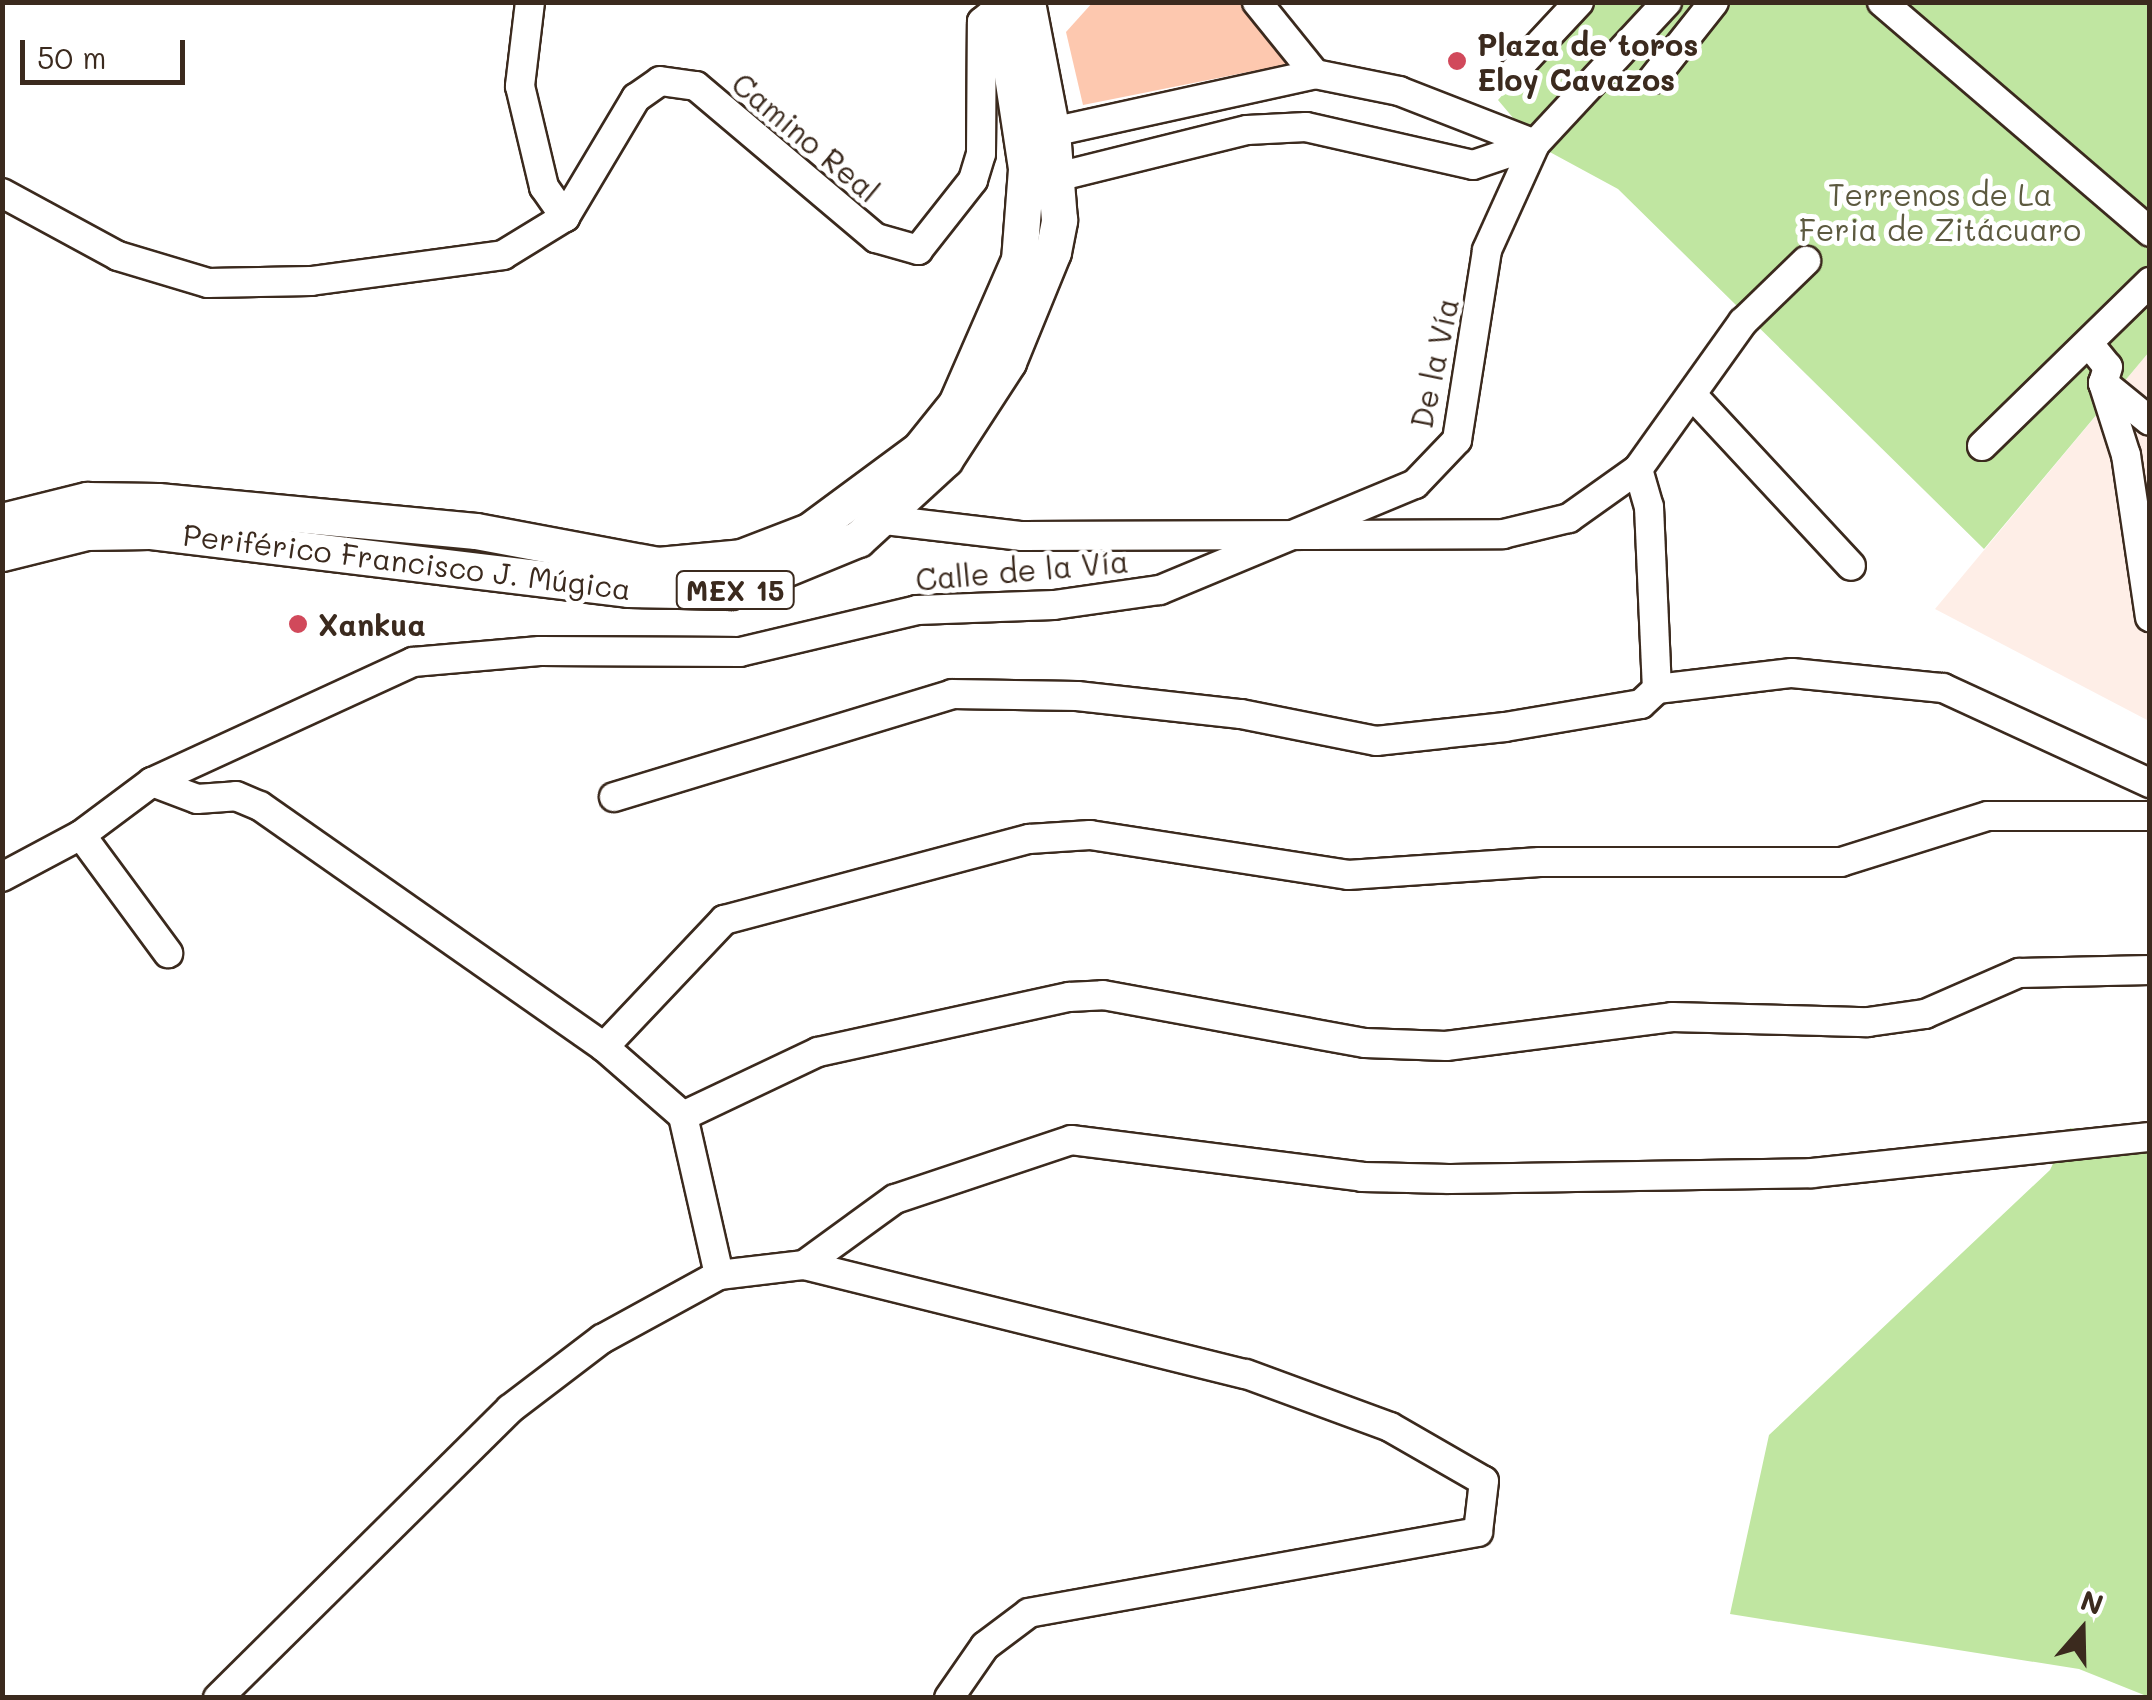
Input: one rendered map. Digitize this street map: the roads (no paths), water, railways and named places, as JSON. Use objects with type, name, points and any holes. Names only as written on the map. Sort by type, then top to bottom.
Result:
[{"type":"main road","name":"Periférico Francisco J. Múgica","points":[[2,553],[87,532],[149,531],[628,589],[731,591],[800,567],[885,520],[945,459],[1008,362],[1053,252],[1057,177],[1052,132],[1010,4]]},
{"type":"main road","name":"Periférico Francisco J. Múgica","points":[[2,521],[87,500],[158,501],[476,531],[658,565],[741,557],[809,531],[919,450],[956,404],[1020,260],[1026,168],[1010,4]]},
{"type":"street","points":[[530,2],[520,86],[544,187],[565,217]]},
{"type":"street","points":[[1258,2],[1315,74]]},
{"type":"street","points":[[1510,76],[1578,2]]},
{"type":"street","points":[[1057,177],[1247,130],[1360,135],[1473,165],[1536,144],[1667,2]]},
{"type":"street","points":[[1882,2],[2150,232]]},
{"type":"street","name":"Camino Real","points":[[2,193],[118,256],[208,283],[311,281],[503,255],[565,217],[636,98],[660,81],[696,86],[876,238],[918,250],[973,180],[981,154],[982,22],[1010,4]]},
{"type":"street","points":[[1653,79],[1699,7]]},
{"type":"street","points":[[1052,132],[1315,74],[1399,91],[1536,144]]},
{"type":"street","name":"De la Vía","points":[[1315,530],[1414,484],[1457,440],[1487,250],[1536,144]]},
{"type":"street","points":[[885,520],[1022,536],[1315,530],[1503,534],[1569,518],[1638,469],[1695,398],[1743,322],[1806,261]]},
{"type":"street","points":[[1982,446],[2090,345],[2150,282]]},
{"type":"street","points":[[2090,345],[2108,367],[2103,383],[2126,455],[2150,617]]},
{"type":"street","points":[[2103,383],[2150,421]]},
{"type":"street","points":[[1695,398],[1851,566]]},
{"type":"street","points":[[1638,469],[1649,506],[1656,689]]},
{"type":"street","name":"Calle de la Vía","points":[[2,877],[80,835],[152,782],[413,662],[540,651],[740,652],[917,610],[1054,605],[1160,590],[1315,530]]},
{"type":"street","points":[[614,797],[952,694],[1077,696],[1242,714],[1376,741],[1641,704],[1656,689],[1792,672],[1943,688],[2150,783]]},
{"type":"street","points":[[152,782],[197,799],[236,796],[260,806],[604,1048],[683,1116],[719,1275]]},
{"type":"street","points":[[604,1048],[724,920],[1029,840],[1090,835],[1348,875],[1540,862],[1841,862],[1988,816],[2150,816]]},
{"type":"street","points":[[80,835],[168,953]]},
{"type":"street","points":[[683,1116],[818,1052],[1068,997],[1103,995],[1365,1043],[1446,1046],[1672,1016],[1868,1022],[1925,1014],[2019,973],[2150,970]]},
{"type":"street","points":[[804,1264],[895,1199],[1071,1140],[1362,1177],[1450,1179],[1812,1173],[2150,1137]]},
{"type":"street","points":[[218,1698],[510,1409],[602,1339],[719,1275],[804,1264],[1246,1374],[1390,1427],[1484,1481],[1478,1532],[1029,1613],[986,1646],[949,1698]]},
{"type":"place","name":"Plaza de toros Eloy Cavazos","points":[[1457,61]]},
{"type":"place","name":"Xankua","points":[[298,624]]},
{"type":"park label","name":"Terrenos de La Feria de Zitácuaro","points":[[1940,211]]}]
